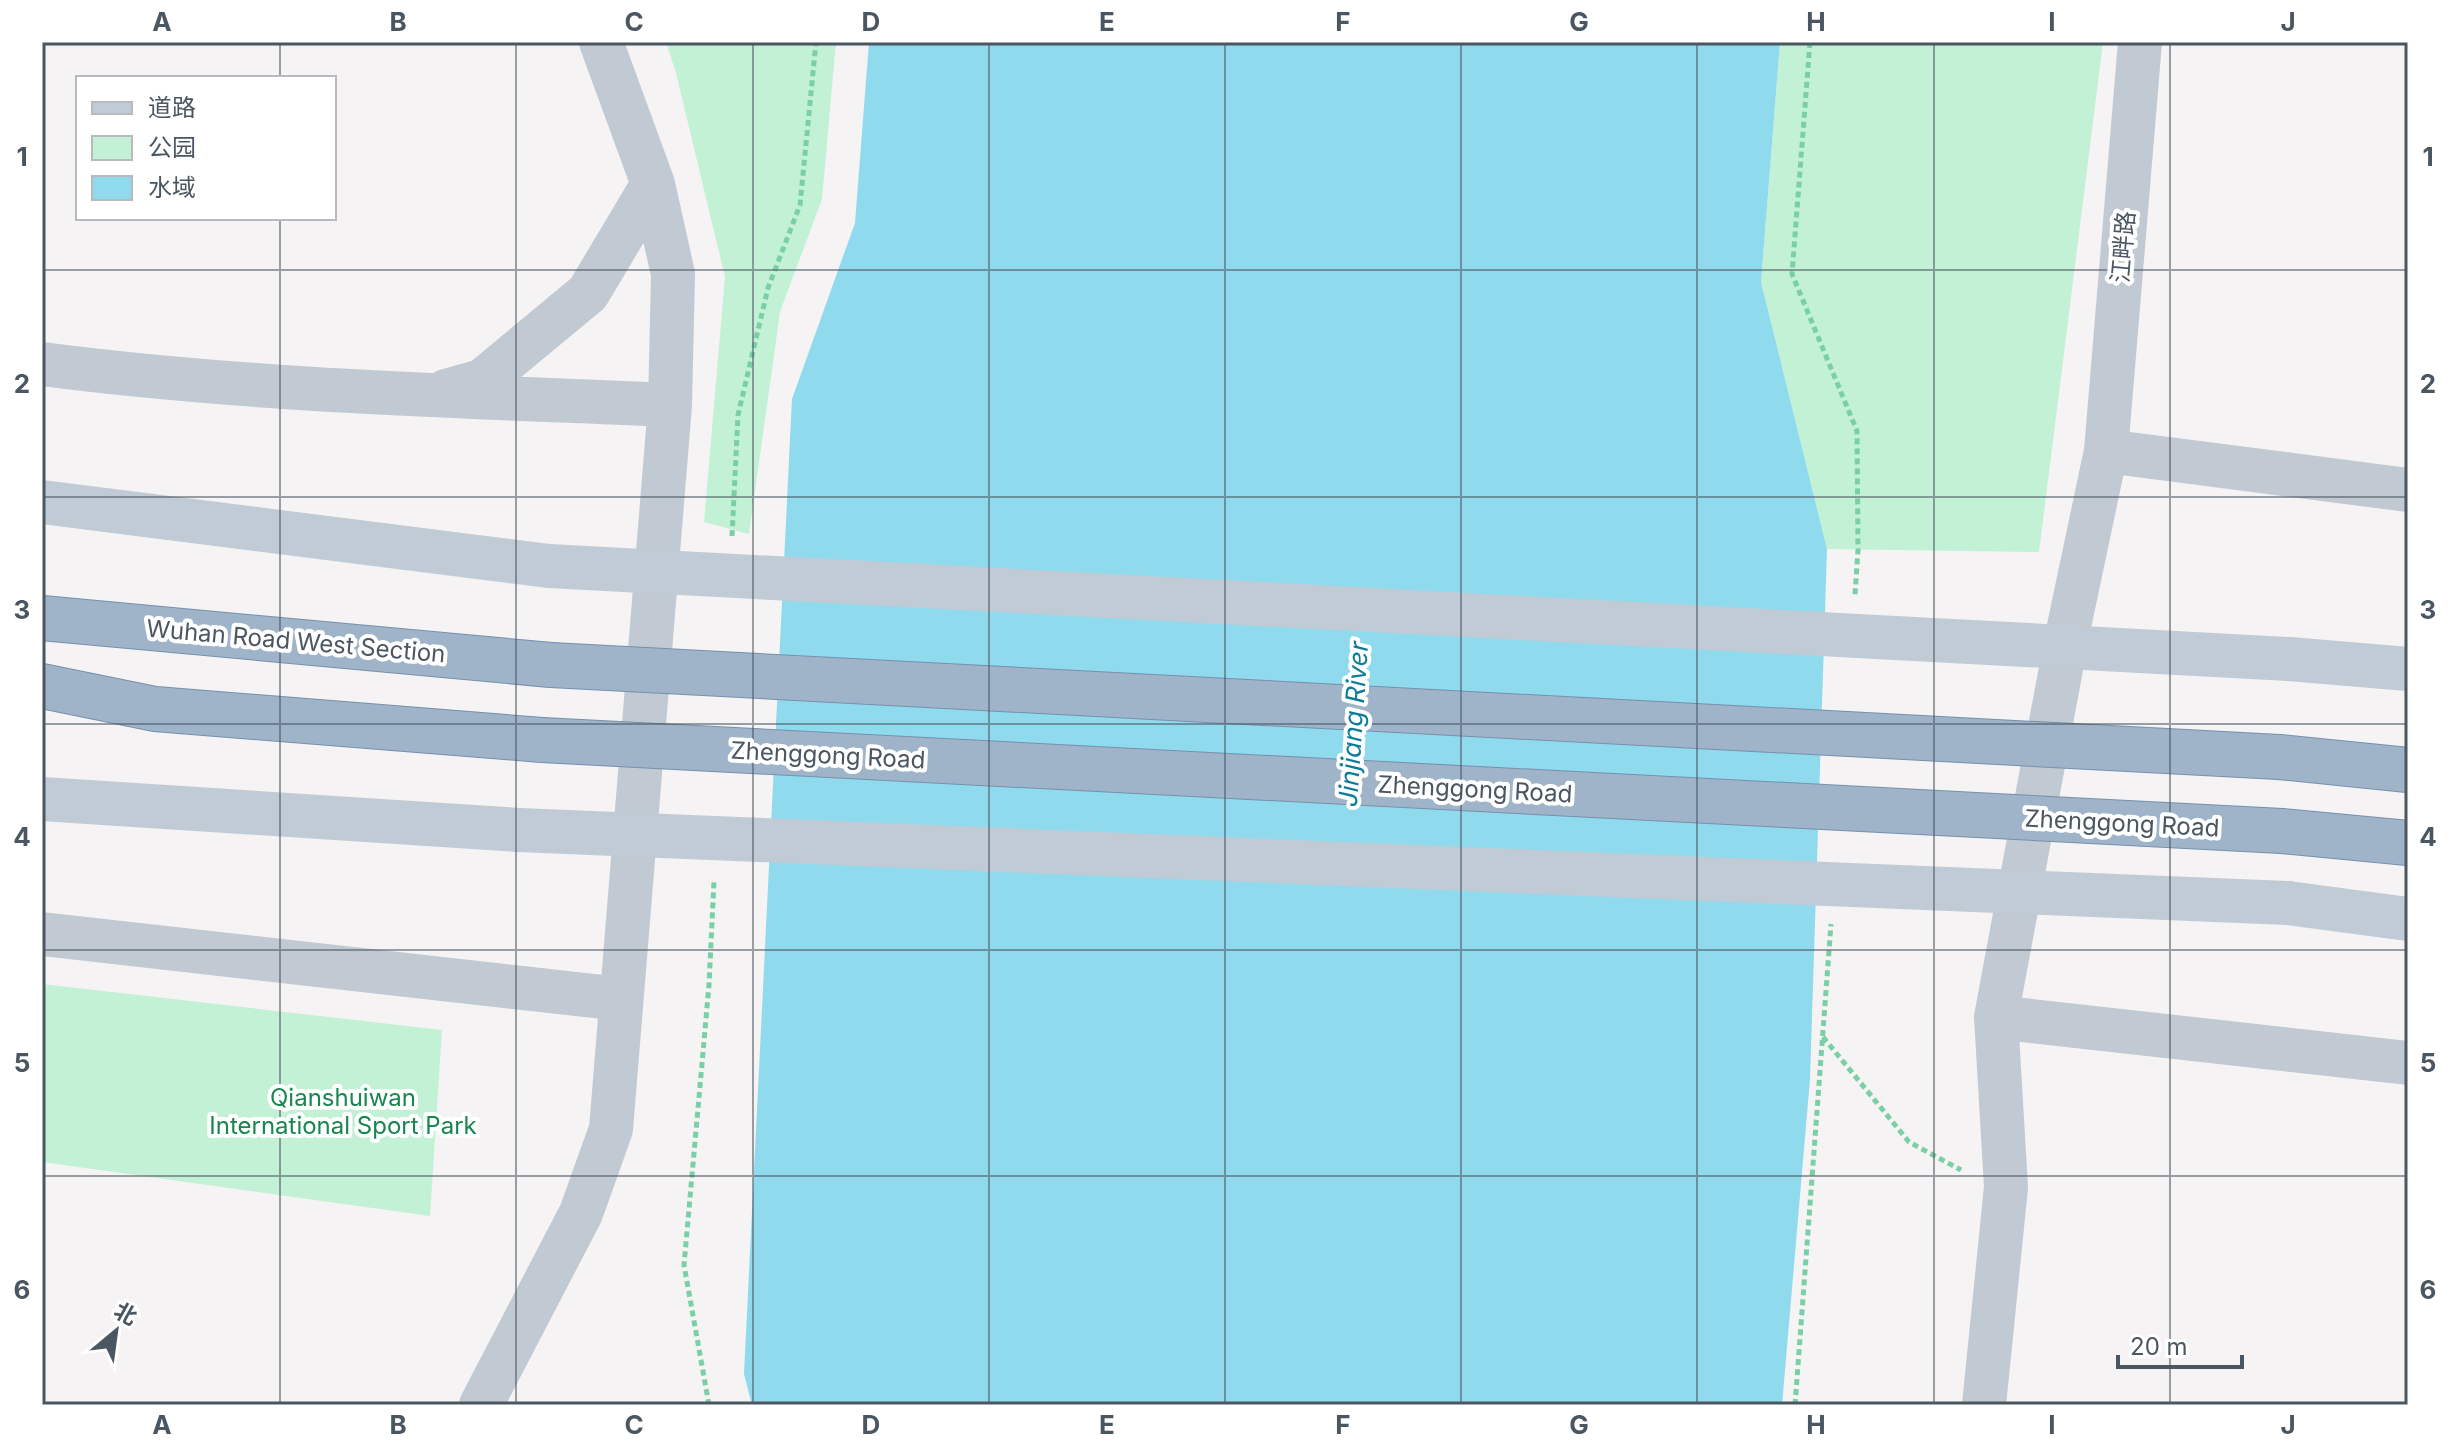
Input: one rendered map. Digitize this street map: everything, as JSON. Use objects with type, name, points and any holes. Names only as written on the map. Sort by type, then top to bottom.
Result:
[{"type":"highway","name":"Wuhan Road West Section","points":[[42,618],[551,665],[2279,757],[2408,770]]},
{"type":"highway","name":"Zhenggong Road","points":[[42,686],[155,709],[542,740],[2282,831],[2408,843]]},
{"type":"main road","points":[[42,502],[549,566],[2289,659],[2408,669]]},
{"type":"main road","points":[[42,799],[519,830],[2288,903],[2408,919]]},
{"type":"street","points":[[481,1405],[581,1213],[611,1129],[670,405],[673,274],[653,184],[601,42]]},
{"type":"street","name":"江畔路","points":[[1984,1405],[2006,1187],[1996,1017],[2068,631],[2106,451],[2140,42]]},
{"type":"street","points":[[431,395],[482,381],[588,293],[653,184]]},
{"type":"street","points":[[42,364],[331,391],[670,405]]},
{"type":"street","points":[[2106,451],[2408,490]]},
{"type":"street","points":[[42,934],[621,999]]},
{"type":"street","points":[[1996,1017],[2408,1063]]},
{"type":"path","points":[[1823,1037],[1909,1142],[1968,1174],[2006,1187]]},
{"type":"green space","points":[[666,42],[836,42],[822,199],[780,312],[749,534],[704,522],[725,277]]},
{"type":"green space","points":[[1780,42],[2103,42],[2039,552],[1827,549],[1761,282]]},
{"type":"green space","name":"Qianshuiwan International Sport Park","points":[[42,984],[442,1030],[430,1216],[42,1162]]},
{"type":"water","name":"Jinjiang River","points":[[869,42],[1780,42],[1761,282],[1827,549],[1810,1079],[1782,1405],[752,1405],[744,1374],[792,399],[855,223]]}]
